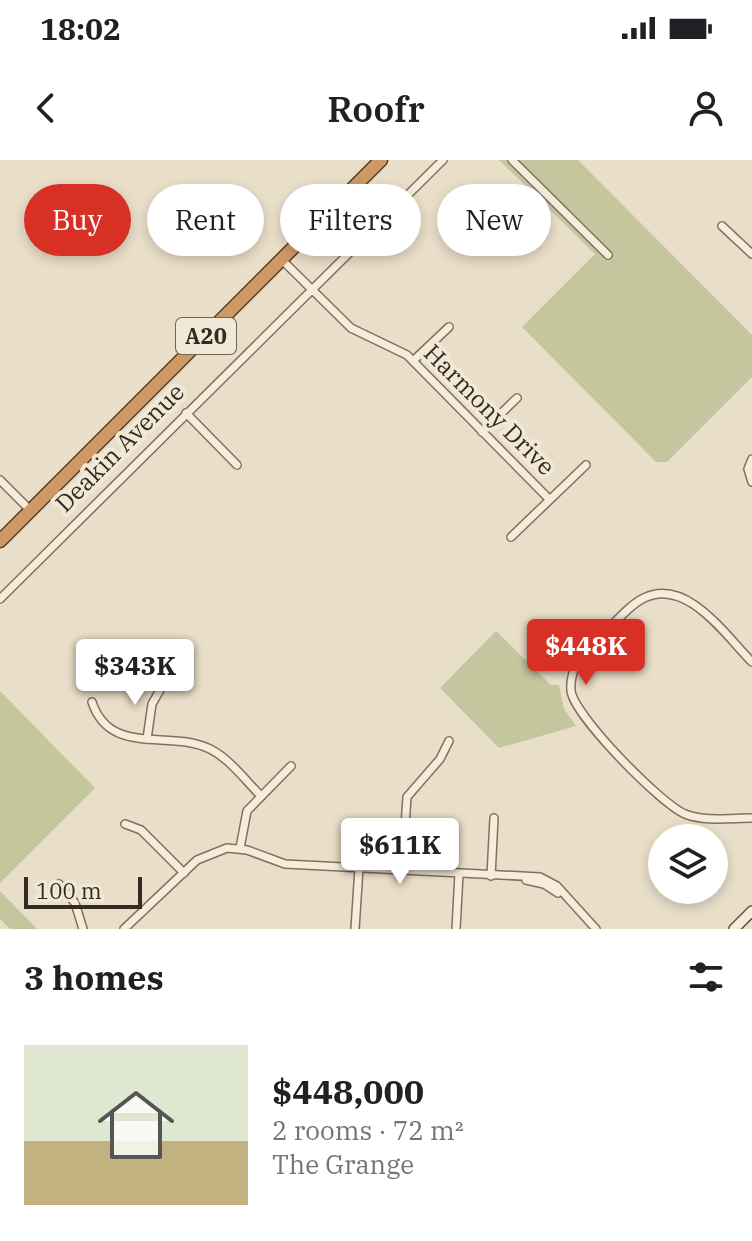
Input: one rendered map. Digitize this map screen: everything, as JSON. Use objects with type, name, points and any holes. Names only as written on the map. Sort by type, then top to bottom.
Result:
[{"type":"highway","name":"Deakin Avenue","points":[[0,541],[381,160]]},
{"type":"street","name":"Deakin Avenue","points":[[0,599],[443,160]]},
{"type":"street","points":[[512,160],[608,255]]},
{"type":"street","points":[[722,226],[751,252]]},
{"type":"street","name":"Harmony Drive","points":[[282,260],[351,328],[400,349],[549,499],[511,537]]},
{"type":"street","points":[[413,361],[449,327]]},
{"type":"street","points":[[482,432],[517,398]]},
{"type":"street","points":[[186,413],[237,465]]},
{"type":"street","points":[[752,459],[748,469],[752,482]]},
{"type":"street","points":[[549,499],[586,465]]},
{"type":"street","points":[[0,480],[31,511]]},
{"type":"street","points":[[752,662],[691,602],[674,594],[655,594],[638,601],[581,657],[573,672],[570,690],[581,716],[672,807],[700,818],[752,818]]},
{"type":"street","points":[[147,739],[152,704],[160,690]]},
{"type":"street","points":[[92,702],[99,719],[110,731],[124,737],[210,749],[225,759],[261,796]]},
{"type":"street","points":[[402,871],[407,797],[440,759],[449,741]]},
{"type":"street","points":[[240,848],[245,816],[291,766]]},
{"type":"street","points":[[491,876],[494,818]]},
{"type":"street","points":[[125,824],[141,830],[184,873]]},
{"type":"street","points":[[124,929],[208,853],[240,848],[285,864],[516,877],[544,884],[565,897],[596,929]]},
{"type":"street","points":[[355,929],[359,868]]},
{"type":"street","points":[[456,929],[459,874]]},
{"type":"street","points":[[59,884],[75,903],[83,929]]},
{"type":"street","points":[[734,929],[752,911]]},
{"type":"green space","points":[[499,160],[578,160],[752,335],[752,377],[667,462],[656,462],[522,327],[595,254],[551,211],[551,184],[524,184]]},
{"type":"green space","points":[[496,631],[551,685],[559,685],[564,709],[576,726],[499,748],[440,688]]},
{"type":"green space","points":[[0,691],[95,788],[0,883]]},
{"type":"green space","points":[[0,891],[37,929],[10,929],[0,919]]}]
